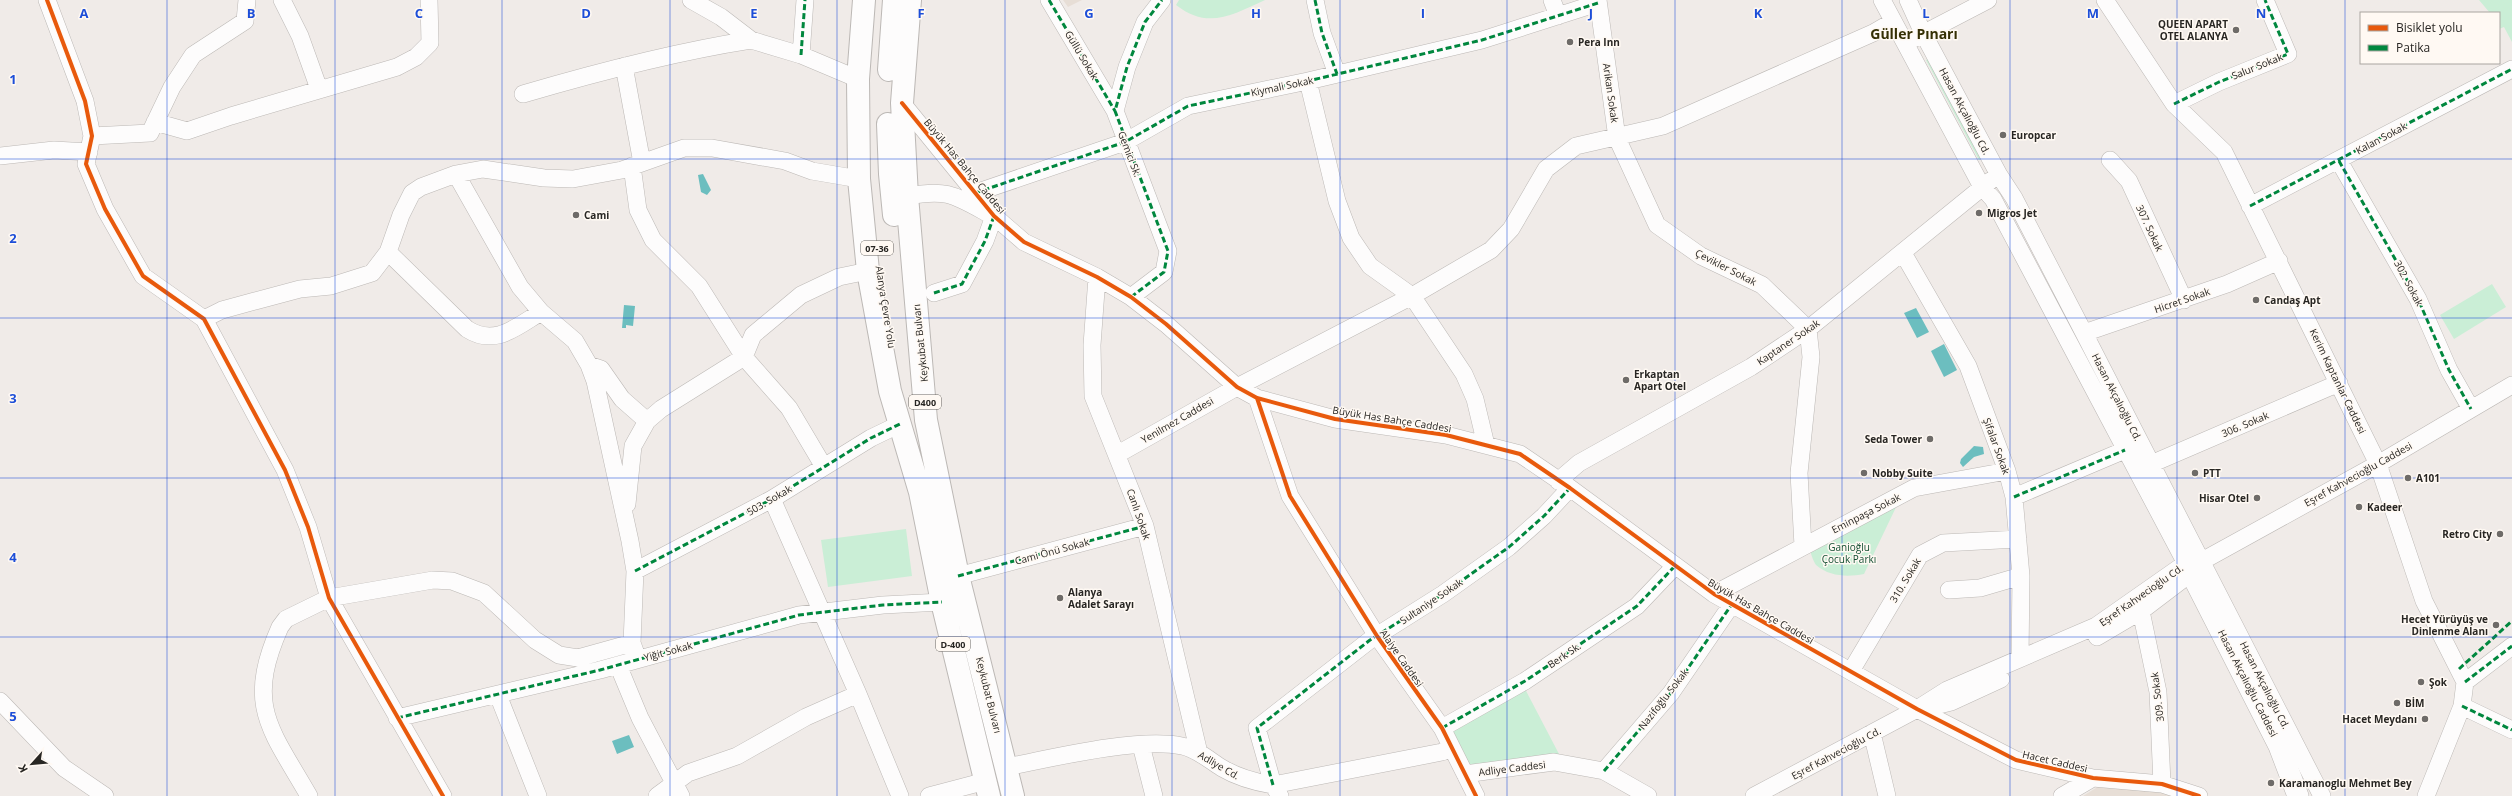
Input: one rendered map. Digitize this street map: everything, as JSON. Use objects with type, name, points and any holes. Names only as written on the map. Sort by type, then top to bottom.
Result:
[{"type":"highway","name":"D400","points":[[864,0],[858,79],[859,179],[868,271],[890,391],[920,492]]},
{"type":"highway","name":"Alanya Çevre Yolu","points":[[877,0],[873,38],[870,146],[876,245],[892,348],[920,492]]},
{"type":"highway","name":"Alanya Çevre Yolu","points":[[894,0],[888,96],[890,174],[904,305],[926,420]]},
{"type":"highway","name":"Keykubat Bulvarı","points":[[910,0],[902,103],[907,196],[926,420],[958,576],[1013,796]]},
{"type":"highway","name":"D-400","points":[[920,492],[942,602],[988,789]]},
{"type":"main road","name":"Hasan Akçalıoğlu Caddesi","points":[[2193,566],[2279,746],[2298,796]]},
{"type":"street","points":[[47,0],[85,101],[90,144],[86,164],[105,209],[143,276],[204,319],[285,470],[308,527],[329,598],[443,796]]},
{"type":"street","points":[[0,156],[54,150],[150,133],[172,87],[193,55],[245,21],[247,0]]},
{"type":"street","points":[[282,0],[300,36],[319,89]]},
{"type":"street","points":[[156,122],[187,131],[319,89],[397,67],[416,57],[430,43],[429,0]]},
{"type":"street","points":[[691,0],[720,17],[751,40],[801,55],[858,79]]},
{"type":"street","points":[[801,55],[805,0]]},
{"type":"street","name":"Güllü Sokak","points":[[1049,0],[1115,111]]},
{"type":"street","points":[[1115,111],[1127,67],[1145,22],[1162,0]]},
{"type":"street","points":[[1552,0],[1558,16]]},
{"type":"street","name":"Hasan Akçalıoğlu Cd.","points":[[1882,0],[1892,22],[1969,159],[1982,187],[1993,199],[2125,450],[2193,566],[2322,796]]},
{"type":"street","name":"Hasan Akçalıoğlu Cd.","points":[[1908,0],[1923,33],[1999,175],[2014,198],[2151,464],[2193,566]]},
{"type":"street","points":[[1904,43],[1988,0]]},
{"type":"street","name":"Kerim Kaptanlar Caddesi","points":[[2105,0],[2174,104],[2224,152],[2340,383],[2378,464],[2422,595],[2434,625],[2465,682]]},
{"type":"street","name":"Salur Sokak","points":[[2174,104],[2219,82],[2288,54],[2265,0]]},
{"type":"street","points":[[1318,1],[1322,33],[1337,74]]},
{"type":"street","name":"Kiymali Sokak","points":[[975,193],[1125,142],[1188,106],[1308,81],[1482,40],[1598,2]]},
{"type":"street","name":"Arikan Sokak","points":[[1598,2],[1617,138]]},
{"type":"street","name":"Yenilmez Caddesi","points":[[1118,454],[1237,387],[1412,296],[1491,250],[1511,229],[1546,169],[1576,146],[1617,138],[1663,126],[1873,33],[1892,22]]},
{"type":"street","points":[[523,94],[624,66],[751,40]]},
{"type":"street","points":[[624,66],[637,165],[638,210],[653,240],[699,286],[744,357],[789,408],[824,467]]},
{"type":"street","name":"Kalan Sokak","points":[[2250,206],[2339,161],[2512,69]]},
{"type":"street","points":[[1308,81],[1337,201],[1351,238],[1370,266],[1412,296],[1464,374],[1476,399],[1486,446]]},
{"type":"street","name":"Büyük Has Bahçe Caddesi","points":[[902,103],[994,216],[1024,242],[1097,277],[1131,297],[1166,324],[1237,387],[1257,398],[1335,419],[1446,435],[1520,454],[1564,484],[1674,567],[1714,594],[1917,710]]},
{"type":"street","name":"Gemici Sk.","points":[[1115,111],[1125,142],[1168,251],[1164,272],[1131,297]]},
{"type":"street","name":"Çevikler Sokak","points":[[1617,138],[1657,225],[1700,256],[1762,286],[1808,329]]},
{"type":"street","points":[[204,319],[222,310],[300,288],[331,286],[372,273],[388,252],[401,215],[412,193],[421,187],[456,174],[483,169],[544,178],[573,179],[637,165],[684,148],[712,148],[785,161],[812,170],[859,179]]},
{"type":"street","name":"307. Sokak","points":[[2110,160],[2129,181],[2184,300]]},
{"type":"street","name":"302. Sokak","points":[[2339,161],[2418,299],[2449,370],[2471,409]]},
{"type":"street","points":[[456,174],[520,287],[541,312],[575,341],[589,365],[595,381],[635,570],[632,643],[638,659]]},
{"type":"street","name":"Kaptaner Sokak","points":[[1564,484],[1579,463],[1751,367],[1808,329],[1982,187],[1999,175]]},
{"type":"street","points":[[907,196],[934,192],[959,197],[994,216],[985,241],[962,284],[934,293]]},
{"type":"street","points":[[388,252],[467,328],[477,335],[488,338],[500,335],[541,312]]},
{"type":"street","name":"Şifalar Sokak","points":[[1903,253],[1968,366],[2007,471],[2014,497],[2021,576],[2020,658]]},
{"type":"street","name":"Hicret Sokak","points":[[2084,333],[2184,300],[2279,262]]},
{"type":"street","points":[[623,508],[628,502],[633,446],[647,421],[661,409],[744,357],[753,335],[801,295],[839,277],[868,271]]},
{"type":"street","name":"Canlı Sokak","points":[[1097,277],[1092,345],[1093,396],[1118,454],[1145,526],[1199,753]]},
{"type":"street","points":[[1803,546],[1799,473],[1811,356],[1808,329]]},
{"type":"street","points":[[589,365],[601,369],[622,399],[647,421]]},
{"type":"street","name":"306. Sokak","points":[[2151,464],[2340,383]]},
{"type":"street","name":"Eşref Kahvecioğlu Caddesi","points":[[2193,566],[2378,464],[2512,385]]},
{"type":"street","name":"Alaiye Caddesi","points":[[1257,398],[1290,496],[1377,636],[1442,728],[1476,796]]},
{"type":"street","name":"503. Sokak","points":[[635,570],[772,500],[871,438],[900,424]]},
{"type":"street","points":[[2014,497],[2125,450]]},
{"type":"street","name":"Eminpaşa Sokak","points":[[1714,594],[1914,488],[2007,471]]},
{"type":"street","name":"Sultaniye Sokak","points":[[1277,791],[1257,728],[1377,636],[1443,594],[1509,547],[1544,516],[1564,484]]},
{"type":"street","points":[[772,500],[858,694],[900,796]]},
{"type":"street","name":"Cami Önü Sokak","points":[[958,576],[1145,526]]},
{"type":"street","name":"310. Sokak","points":[[1851,671],[1920,555],[1943,543],[2018,539]]},
{"type":"street","name":"Eşref Kahvecioğlu Cd.","points":[[1917,710],[1951,702],[2018,671],[2080,646],[2141,611],[2193,566]]},
{"type":"street","name":"Eşref Kahvecioğlu Cd.","points":[[1754,796],[1917,710],[1947,690],[2096,626],[2193,566]]},
{"type":"street","name":"Berk Sk.","points":[[1442,728],[1525,681],[1637,606],[1674,567]]},
{"type":"street","points":[[1950,590],[1980,588],[2021,576]]},
{"type":"street","points":[[309,796],[266,717],[262,685],[280,627],[286,619],[329,598],[414,582],[452,581],[484,593],[535,640],[559,655],[578,658],[632,643]]},
{"type":"street","name":"Yiğit Sokak","points":[[397,718],[618,665],[800,615],[942,602]]},
{"type":"street","name":"Nazifoğlu Sokak","points":[[1604,771],[1671,693],[1732,604]]},
{"type":"street","name":"309. Sokak","points":[[2141,611],[2158,692],[2162,784]]},
{"type":"street","points":[[2426,796],[2462,706],[2465,682],[2512,646]]},
{"type":"street","points":[[618,665],[640,718],[677,790]]},
{"type":"street","points":[[657,796],[677,790],[688,773],[737,756],[806,717],[858,694]]},
{"type":"street","points":[[498,695],[538,796]]},
{"type":"street","points":[[0,701],[64,768],[105,796]]},
{"type":"street","points":[[1949,726],[1951,702]]},
{"type":"street","points":[[2462,706],[2512,730]]},
{"type":"street","name":"Hacet Caddesi","points":[[1917,710],[2016,760],[2093,778],[2162,784],[2197,796]]},
{"type":"street","points":[[1872,733],[1887,796]]},
{"type":"street","points":[[1142,745],[1154,796]]},
{"type":"street","name":"Adliye Cd.","points":[[1007,768],[1060,756],[1142,745],[1182,746],[1199,753],[1245,781],[1277,791],[1442,752],[1452,748]]},
{"type":"street","name":"Adliye Caddesi","points":[[1465,774],[1554,762],[1604,771],[1648,796]]},
{"type":"street","points":[[2062,796],[2093,778]]},
{"type":"street","points":[[929,796],[988,789]]},
{"type":"shaded area","points":[[1063,0],[1082,0],[1068,7]]},
{"type":"shaded area","points":[[2104,783],[2184,796],[2083,796]]},
{"type":"green space","points":[[1179,0],[1265,0],[1231,15],[1220,18],[1210,18],[1199,17],[1188,13],[1176,5]]},
{"type":"green space","points":[[2479,0],[2512,0],[2512,42],[2504,27],[2500,29],[2500,12],[2489,12]]},
{"type":"green space","points":[[1929,58],[1983,158],[1979,160],[1926,60]]},
{"type":"green space","points":[[2492,284],[2506,307],[2454,339],[2440,315]]},
{"type":"green space","name":"Ganioğlu Çocuk Parkı","points":[[1899,501],[1864,574],[1852,576],[1833,574],[1816,565],[1809,548]]},
{"type":"green space","points":[[906,529],[912,576],[828,587],[821,540]]},
{"type":"green space","points":[[1524,687],[1559,754],[1468,769],[1448,729]]},
{"type":"water","points":[[703,174],[711,190],[707,195],[701,192],[698,175]]},
{"type":"water","points":[[624,305],[635,306],[633,326],[626,325],[626,328],[622,328]]},
{"type":"water","points":[[1916,308],[1929,332],[1917,338],[1904,313]]},
{"type":"water","points":[[1944,344],[1957,370],[1944,377],[1931,351]]},
{"type":"water","points":[[1974,446],[1983,447],[1984,454],[1974,457],[1963,467],[1960,463],[1961,459]]},
{"type":"water","points":[[629,735],[634,747],[617,754],[612,741]]},
{"type":"marked path","points":[[801,55],[805,0]]},
{"type":"marked path","points":[[1049,0],[1115,111]]},
{"type":"marked path","points":[[1131,297],[1164,272],[1168,251],[1115,111],[1127,67],[1145,22],[1162,0]]},
{"type":"marked path","points":[[1315,0],[1322,33],[1337,74]]},
{"type":"marked path","points":[[2174,104],[2219,82],[2288,54],[2265,0]]},
{"type":"marked path","points":[[975,193],[1125,142],[1188,106],[1308,81],[1482,40],[1598,3]]},
{"type":"marked path","points":[[2250,206],[2512,69]]},
{"type":"marked path","points":[[2339,161],[2418,299],[2449,370],[2471,409]]},
{"type":"marked path","points":[[934,293],[962,284],[985,241],[994,216]]},
{"type":"marked path","points":[[635,571],[772,499],[871,438],[900,424]]},
{"type":"marked path","points":[[2014,497],[2125,450]]},
{"type":"marked path","points":[[1273,785],[1257,728],[1370,640],[1443,594],[1509,547],[1544,516],[1570,488]]},
{"type":"marked path","points":[[958,576],[1145,526]]},
{"type":"marked path","points":[[1442,728],[1525,681],[1637,606],[1674,567]]},
{"type":"marked path","points":[[397,718],[600,670],[799,615],[883,605],[942,602]]},
{"type":"marked path","points":[[1604,771],[1671,693],[1732,604]]},
{"type":"marked path","points":[[2459,669],[2512,621]]},
{"type":"marked path","points":[[2465,682],[2512,646]]},
{"type":"marked path","points":[[2462,706],[2512,730]]},
{"type":"cycle path","points":[[47,0],[85,101],[92,136],[86,164],[105,209],[143,276],[204,319],[285,470],[308,527],[329,598],[443,796]]},
{"type":"cycle path","points":[[902,103],[994,216],[1024,242],[1097,277],[1131,297],[1166,324],[1237,387],[1257,398],[1335,419],[1446,435],[1520,454],[1570,488],[1714,594],[1917,709],[2016,760],[2093,778],[2162,784],[2199,796]]},
{"type":"cycle path","points":[[1257,398],[1290,496],[1377,636],[1442,728],[1476,796]]},
{"type":"place","name":"QUEEN APART OTEL ALANYA","points":[[2236,30]]},
{"type":"place","name":"Pera Inn","points":[[1570,42]]},
{"type":"place","name":"Europcar","points":[[2003,135]]},
{"type":"place","name":"Migros Jet","points":[[1979,213]]},
{"type":"place","name":"Cami","points":[[576,215]]},
{"type":"place","name":"Candaş Apt","points":[[2256,300]]},
{"type":"place","name":"Erkaptan Apart Otel","points":[[1626,380]]},
{"type":"place","name":"Seda Tower","points":[[1930,439]]},
{"type":"place","name":"Nobby Suite","points":[[1864,473]]},
{"type":"place","name":"PTT","points":[[2195,473]]},
{"type":"place","name":"A101","points":[[2408,478]]},
{"type":"place","name":"Hisar Otel","points":[[2257,498]]},
{"type":"place","name":"Kadeer","points":[[2359,507]]},
{"type":"place","name":"Retro City","points":[[2500,534]]},
{"type":"place","name":"Alanya Adalet Sarayı","points":[[1060,598]]},
{"type":"place","name":"Hecet Yürüyüş ve Dinlenme Alanı","points":[[2496,625]]},
{"type":"place","name":"Şok","points":[[2421,682]]},
{"type":"place","name":"BİM","points":[[2397,703]]},
{"type":"place","name":"Hacet Meydanı","points":[[2425,719]]},
{"type":"place","name":"Karamanoglu Mehmet Bey","points":[[2271,783]]},
{"type":"district","name":"Güller Pınarı","points":[[1914,33]]}]
